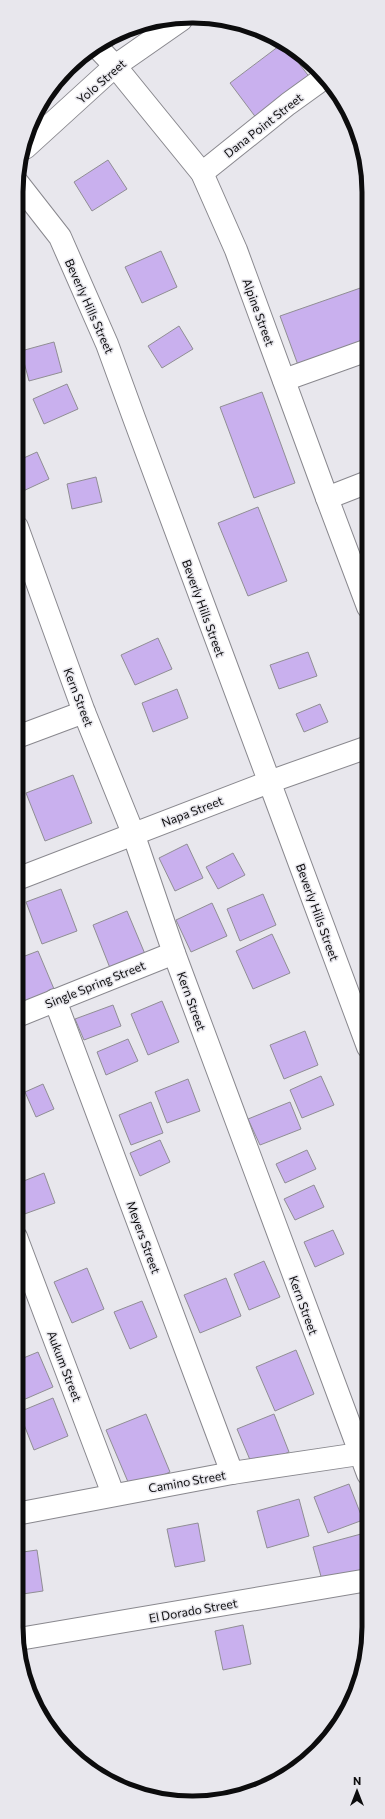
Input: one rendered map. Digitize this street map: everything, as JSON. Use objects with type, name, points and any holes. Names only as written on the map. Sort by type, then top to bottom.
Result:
[{"type":"street","name":"Yolo Street","points":[[31,143],[115,66],[176,23]]},
{"type":"street","name":"Alpine Street","points":[[100,51],[115,66],[202,173],[236,250],[362,591]]},
{"type":"street","name":"Dana Point Street","points":[[202,173],[288,104],[320,81]]},
{"type":"street","name":"Beverly Hills Street","points":[[23,189],[60,237],[108,344],[362,1031]]},
{"type":"street","points":[[284,380],[362,352]]},
{"type":"street","points":[[327,498],[362,484]]},
{"type":"street","name":"Kern Street","points":[[23,558],[133,833],[174,953],[362,1461]]},
{"type":"street","points":[[23,735],[84,712]]},
{"type":"street","name":"Napa Street","points":[[23,877],[133,833],[362,749]]},
{"type":"street","name":"Single Spring Street","points":[[23,1013],[174,953]]},
{"type":"street","name":"Meyers Street","points":[[55,1000],[232,1473]]},
{"type":"street","name":"Aukum Street","points":[[23,1272],[114,1494]]},
{"type":"street","name":"Camino Street","points":[[23,1513],[114,1494],[232,1473],[359,1454]]},
{"type":"street","name":"El Dorado Street","points":[[23,1638],[362,1581]]},
{"type":"building","points":[[278,47],[293,56],[311,79],[257,119],[230,83]]},
{"type":"building","points":[[108,160],[127,189],[92,211],[74,182]]},
{"type":"building","points":[[161,251],[177,287],[142,303],[125,267]]},
{"type":"building","points":[[362,287],[362,342],[298,365],[280,316]]},
{"type":"building","points":[[179,326],[193,349],[162,368],[148,346]]},
{"type":"building","points":[[54,342],[62,372],[29,381],[23,358],[23,350]]},
{"type":"building","points":[[67,384],[78,409],[44,424],[33,399]]},
{"type":"building","points":[[262,392],[295,483],[254,498],[220,407]]},
{"type":"building","points":[[37,452],[49,479],[23,491],[23,458]]},
{"type":"building","points":[[96,477],[102,502],[72,509],[67,484]]},
{"type":"building","points":[[258,507],[287,581],[248,596],[218,523]]},
{"type":"building","points":[[158,638],[172,669],[135,685],[121,655]]},
{"type":"building","points":[[308,652],[317,676],[279,689],[270,665]]},
{"type":"building","points":[[177,689],[188,718],[153,732],[142,703]]},
{"type":"building","points":[[320,704],[328,722],[304,732],[296,714]]},
{"type":"building","points":[[73,775],[92,823],[45,841],[26,793]]},
{"type":"building","points":[[187,844],[203,878],[175,891],[159,858]]},
{"type":"building","points":[[233,853],[245,875],[218,889],[206,867]]},
{"type":"building","points":[[61,889],[77,931],[42,944],[26,902]]},
{"type":"building","points":[[263,894],[276,925],[240,941],[227,909]]},
{"type":"building","points":[[212,903],[227,936],[191,952],[176,920]]},
{"type":"building","points":[[127,911],[145,954],[110,968],[93,925]]},
{"type":"building","points":[[272,934],[290,973],[253,989],[236,951]]},
{"type":"building","points":[[38,951],[54,989],[23,1002],[23,957]]},
{"type":"building","points":[[162,1001],[179,1042],[148,1055],[131,1014]]},
{"type":"building","points":[[113,1005],[121,1026],[84,1040],[75,1019]]},
{"type":"building","points":[[305,1031],[318,1065],[284,1079],[270,1045]]},
{"type":"building","points":[[128,1039],[138,1061],[106,1075],[97,1052]]},
{"type":"building","points":[[321,1076],[334,1105],[302,1118],[290,1090]]},
{"type":"building","points":[[188,1079],[200,1111],[167,1123],[155,1092]]},
{"type":"building","points":[[43,1084],[54,1109],[36,1117],[25,1092]]},
{"type":"building","points":[[151,1102],[163,1133],[131,1145],[119,1115]]},
{"type":"building","points":[[290,1102],[301,1129],[260,1145],[248,1119]]},
{"type":"building","points":[[160,1140],[170,1162],[140,1176],[130,1153]]},
{"type":"building","points":[[307,1150],[316,1169],[285,1183],[276,1164]]},
{"type":"building","points":[[44,1173],[55,1203],[23,1215],[23,1181]]},
{"type":"building","points":[[314,1185],[324,1207],[295,1220],[284,1199]]},
{"type":"building","points":[[333,1230],[344,1254],[315,1267],[304,1242]]},
{"type":"building","points":[[264,1261],[280,1297],[249,1310],[234,1274]]},
{"type":"building","points":[[87,1268],[104,1309],[72,1323],[54,1282]]},
{"type":"building","points":[[226,1278],[241,1316],[200,1333],[184,1295]]},
{"type":"building","points":[[142,1301],[157,1337],[130,1349],[114,1312]]},
{"type":"building","points":[[296,1350],[314,1394],[275,1411],[256,1367]]},
{"type":"building","points":[[38,1352],[53,1387],[23,1400],[23,1358]]},
{"type":"building","points":[[53,1398],[68,1436],[34,1450],[23,1422],[23,1410]]},
{"type":"building","points":[[146,1414],[170,1472],[131,1489],[106,1430]]},
{"type":"building","points":[[274,1414],[289,1452],[253,1467],[237,1429]]},
{"type":"building","points":[[349,1484],[362,1520],[328,1533],[314,1497]]},
{"type":"building","points":[[299,1499],[309,1536],[267,1548],[257,1511]]},
{"type":"building","points":[[198,1523],[205,1561],[175,1567],[167,1529]]},
{"type":"building","points":[[361,1534],[362,1570],[322,1580],[313,1547]]},
{"type":"building","points":[[37,1550],[43,1591],[23,1594],[23,1552]]},
{"type":"building","points":[[243,1625],[251,1664],[223,1670],[215,1631]]}]
